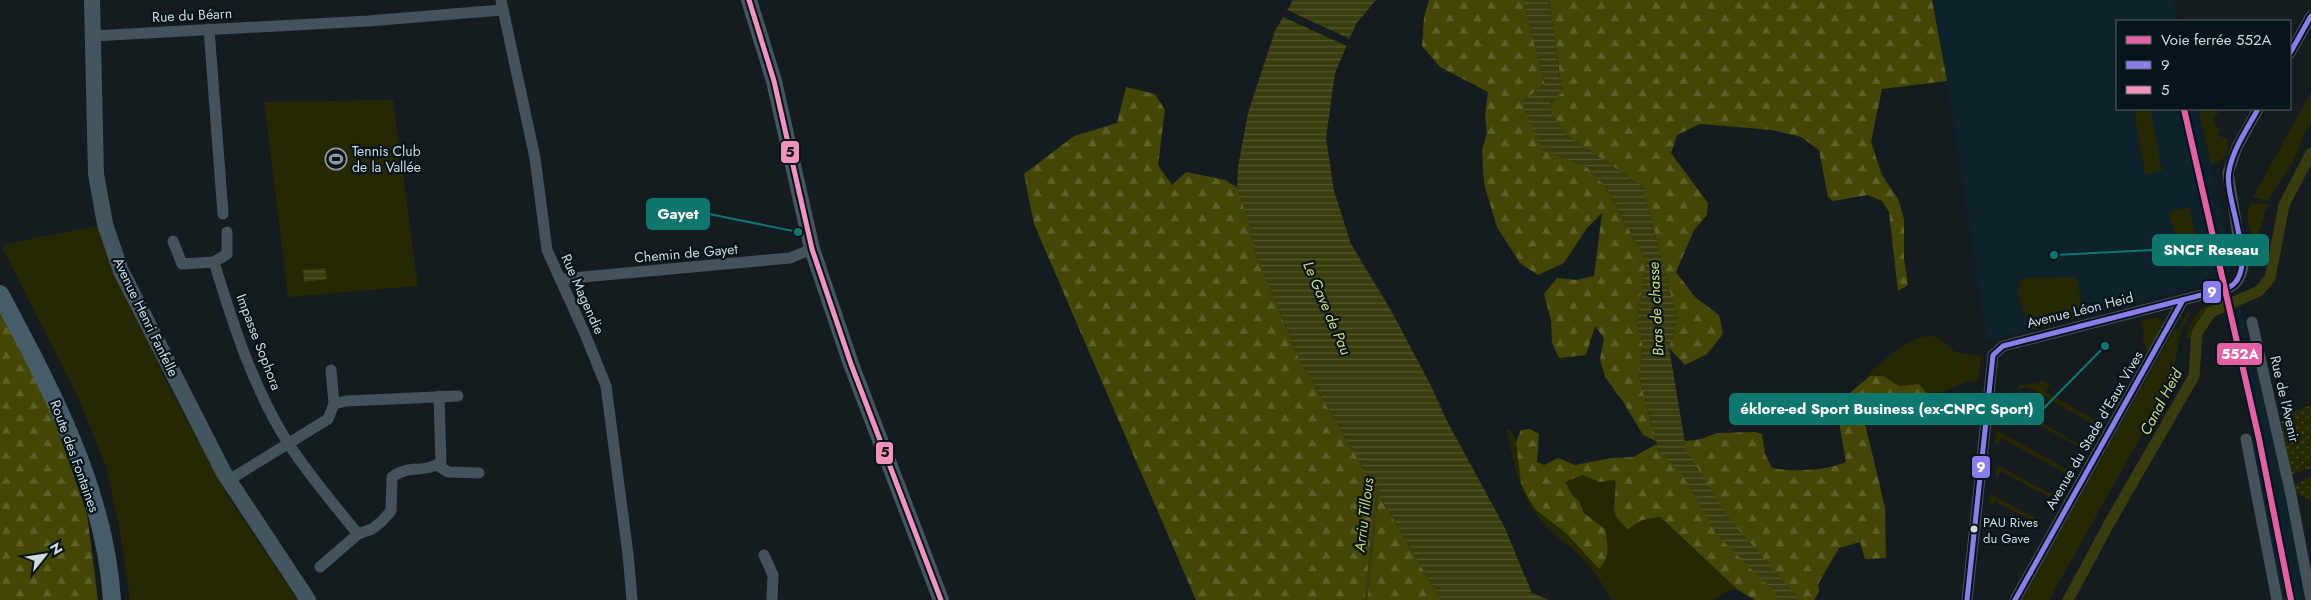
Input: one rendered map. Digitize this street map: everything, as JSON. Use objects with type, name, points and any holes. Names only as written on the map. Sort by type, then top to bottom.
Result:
[{"type":"main road","name":"Route des Fontaines","points":[[0,294],[51,391],[72,439],[89,488],[102,538],[112,600]]},
{"type":"street","name":"Avenue Henri Fanfelle","points":[[92,0],[96,174],[104,224],[121,271],[228,480],[308,600]]},
{"type":"street","points":[[748,0],[774,81],[812,249],[851,364],[942,600]]},
{"type":"street","name":"Rue du Béarn","points":[[93,36],[209,29],[501,5]]},
{"type":"street","name":"Rue Magendie","points":[[501,5],[535,158],[547,250],[606,386],[628,554],[632,600]]},
{"type":"street","points":[[2291,52],[2311,16]]},
{"type":"street","points":[[209,29],[223,214]]},
{"type":"street","name":"Avenue Léon Heid","points":[[1967,600],[1993,355],[2004,346],[2231,288],[2242,274],[2243,266],[2228,173],[2237,147],[2257,110]]},
{"type":"street","points":[[173,241],[182,264],[214,262],[227,254],[227,232]]},
{"type":"street","name":"Chemin de Gayet","points":[[561,279],[790,258],[812,249]]},
{"type":"street","name":"Impasse Sophora","points":[[214,262],[232,320],[256,383],[288,442],[358,534]]},
{"type":"street","name":"Avenue du Stade d'Eaux Vives","points":[[2015,600],[2183,300]]},
{"type":"street","name":"Rue de l'Avenir","points":[[2252,322],[2291,495],[2311,600]]},
{"type":"street","points":[[228,480],[328,419],[334,404],[331,370]]},
{"type":"street","points":[[320,567],[358,534],[372,529],[391,511],[392,477],[401,470],[437,465],[441,462],[439,396]]},
{"type":"street","points":[[334,404],[346,401],[458,396]]},
{"type":"street","points":[[2246,440],[2277,600]]},
{"type":"street","points":[[437,465],[448,472],[479,473]]},
{"type":"street","points":[[764,555],[773,575],[772,600]]},
{"type":"shaded area","points":[[1932,0],[2174,0],[2178,20],[2116,20],[2116,110],[2198,110],[2232,258],[2228,274],[2206,285],[1987,341],[1947,81]]},
{"type":"shaded area","points":[[2311,92],[2311,124],[2305,131],[2295,158],[2268,201],[2253,197]]},
{"type":"shaded area","name":"Tennis Club de la Vallée","points":[[393,100],[418,286],[288,297],[264,102]]},
{"type":"shaded area","points":[[2134,110],[2151,110],[2162,171],[2145,175]]},
{"type":"shaded area","points":[[2198,110],[2217,110],[2218,114],[2213,115],[2216,128],[2221,128],[2217,134],[2228,140],[2226,143],[2229,148],[2222,160],[2211,165]]},
{"type":"shaded area","points":[[2252,203],[2268,204],[2256,241],[2254,241],[2248,221],[2249,207]]},
{"type":"shaded area","points":[[2189,207],[2203,264],[2183,269],[2169,212]]},
{"type":"shaded area","points":[[97,226],[166,381],[228,497],[298,600],[130,600],[119,526],[106,466],[77,395],[3,249],[5,244]]},
{"type":"shaded area","points":[[2076,277],[2085,316],[2033,330],[2026,319],[2020,303],[2018,288],[2020,282],[2024,278]]},
{"type":"shaded area","points":[[2237,294],[2263,394],[2301,575],[2300,582],[2303,600],[2283,600],[2253,438],[2221,299]]},
{"type":"shaded area","points":[[2213,303],[2215,309],[2202,322],[2195,340],[2186,338],[2192,321],[2198,312]]},
{"type":"shaded area","points":[[2188,312],[2190,314],[2181,331],[2171,383],[2049,600],[2021,600],[2175,328],[2178,329]]},
{"type":"shaded area","points":[[2156,317],[2166,323],[2148,354],[2142,337],[2145,336],[2140,321]]},
{"type":"shaded area","points":[[1928,336],[1938,337],[1955,352],[1981,356],[1978,382],[1968,381],[1930,397],[1919,384],[1899,386],[1883,376],[1870,376],[1869,373],[1904,345]]},
{"type":"shaded area","points":[[2043,381],[2050,385],[2046,392],[2097,421],[2094,425],[2028,387],[2017,390],[2019,386]]},
{"type":"shaded area","points":[[2005,402],[2082,446],[2081,448],[2014,411],[2009,418],[2003,414]]},
{"type":"shaded area","points":[[2311,404],[2311,468],[2292,475],[2280,423],[2285,417]]},
{"type":"shaded area","points":[[1506,429],[1512,431],[1516,443],[1521,483],[1545,518],[1568,535],[1599,569],[1607,556],[1608,546],[1605,530],[1584,513],[1579,501],[1573,496],[1564,482],[1583,475],[1599,482],[1615,480],[1616,492],[1612,502],[1628,529],[1642,520],[1659,517],[1737,589],[1726,592],[1713,600],[1612,600],[1586,562],[1547,527],[1530,505],[1518,478]]},
{"type":"shaded area","points":[[1996,430],[2069,470],[2067,474],[2001,438],[1998,444],[1995,443]]},
{"type":"shaded area","points":[[1997,465],[2055,496],[2053,499],[2000,471],[1998,477],[1995,476]]},
{"type":"shaded area","points":[[2311,477],[2311,501],[2296,493],[2294,485]]},
{"type":"shaded area","points":[[1990,494],[2041,521],[2039,525],[1995,501],[1992,505],[1989,504]]},
{"type":"green space","points":[[1429,0],[1523,0],[1545,84],[1523,101],[1544,150],[1587,167],[1606,187],[1646,261],[1637,320],[1643,346],[1639,376],[1656,441],[1643,435],[1624,403],[1605,377],[1600,359],[1604,338],[1595,326],[1586,355],[1559,358],[1552,343],[1551,320],[1544,294],[1557,278],[1577,280],[1594,276],[1602,213],[1587,228],[1564,263],[1538,275],[1520,263],[1497,227],[1484,184],[1482,150],[1487,133],[1485,115],[1488,92],[1440,67],[1422,46],[1424,17]]},
{"type":"green space","points":[[1549,0],[1932,0],[1947,81],[1882,89],[1871,142],[1882,175],[1898,199],[1904,219],[1904,258],[1908,285],[1898,291],[1889,212],[1882,201],[1868,195],[1833,201],[1828,197],[1819,150],[1801,137],[1772,130],[1700,124],[1677,135],[1671,153],[1708,203],[1707,215],[1694,230],[1676,272],[1695,297],[1719,315],[1723,334],[1707,354],[1685,365],[1669,348],[1677,319],[1643,187],[1565,134],[1552,114],[1551,104],[1562,91]]},
{"type":"green space","points":[[1126,87],[1155,94],[1165,110],[1158,165],[1172,185],[1186,172],[1225,180],[1237,187],[1249,222],[1257,257],[1299,359],[1441,600],[1196,600],[1034,224],[1024,174],[1074,136],[1117,123]]},
{"type":"green space","points":[[0,310],[46,396],[87,514],[98,600],[0,600]]},
{"type":"green space","points":[[1870,376],[1883,376],[1899,386],[1919,384],[1930,397],[1864,420],[1885,507],[1886,558],[1865,559],[1860,542],[1839,548],[1818,584],[1819,592],[1814,600],[1755,600],[1738,590],[1660,517],[1642,520],[1628,529],[1617,517],[1615,511],[1615,480],[1599,482],[1583,475],[1565,482],[1573,496],[1579,501],[1584,513],[1605,529],[1608,546],[1607,555],[1599,569],[1568,535],[1536,510],[1521,483],[1516,443],[1521,430],[1530,429],[1539,434],[1537,462],[1544,465],[1558,458],[1575,465],[1611,458],[1633,457],[1655,445],[1701,439],[1717,433],[1755,432],[1762,434],[1765,454],[1772,468],[1809,470],[1837,465],[1846,462],[1839,422],[1845,397]]},
{"type":"water","name":"Le Gave de Pau","points":[[1293,0],[1376,0],[1356,24],[1335,73],[1326,138],[1334,191],[1351,244],[1392,312],[1447,421],[1504,526],[1532,593],[1549,600],[1441,600],[1299,359],[1257,257],[1249,222],[1237,188],[1238,167],[1248,113],[1275,31]]},
{"type":"water","name":"Bras de chasse","points":[[1523,0],[1549,0],[1562,92],[1551,103],[1552,114],[1565,134],[1643,187],[1677,319],[1669,348],[1686,449],[1728,517],[1800,600],[1778,600],[1775,593],[1717,535],[1680,471],[1659,452],[1639,376],[1643,346],[1637,320],[1646,261],[1606,187],[1587,167],[1543,150],[1526,113],[1523,101],[1545,84]]},
{"type":"water","points":[[325,268],[327,279],[304,282],[303,270]]},
{"type":"pier","points":[[1285,9],[1352,40],[1349,47],[1281,16]]},
{"type":"waterway","name":"Canal Heïd","points":[[2068,600],[2110,522],[2194,376],[2197,333],[2211,312],[2259,291],[2270,278],[2284,205],[2311,153]]},
{"type":"waterway","name":"Arriu Tillous","points":[[1366,600],[1378,486]]},
{"type":"rail line","name":"552A","points":[[2184,110],[2259,439],[2291,600]]},
{"type":"transit line","name":"5","points":[[749,0],[774,81],[812,249],[851,364],[941,600]]},
{"type":"transit line","name":"9","points":[[2291,51],[2311,16]]},
{"type":"transit line","name":"9","points":[[1967,600],[1993,355],[2003,346],[2225,289],[2236,281],[2241,269],[2242,254],[2231,200],[2229,171],[2237,147],[2257,110]]},
{"type":"transit line","name":"9","points":[[2015,600],[2183,300]]},
{"type":"place","name":"Tennis Club de la Vallée","points":[[336,159]]},
{"type":"place","name":"Gayet","points":[[798,232]]},
{"type":"place","name":"SNCF Reseau","points":[[2054,255]]},
{"type":"place","name":"éklore-ed Sport Business (ex-CNPC Sport)","points":[[2105,346]]},
{"type":"place","name":"PAU Rives du Gave","points":[[1974,529]]}]
